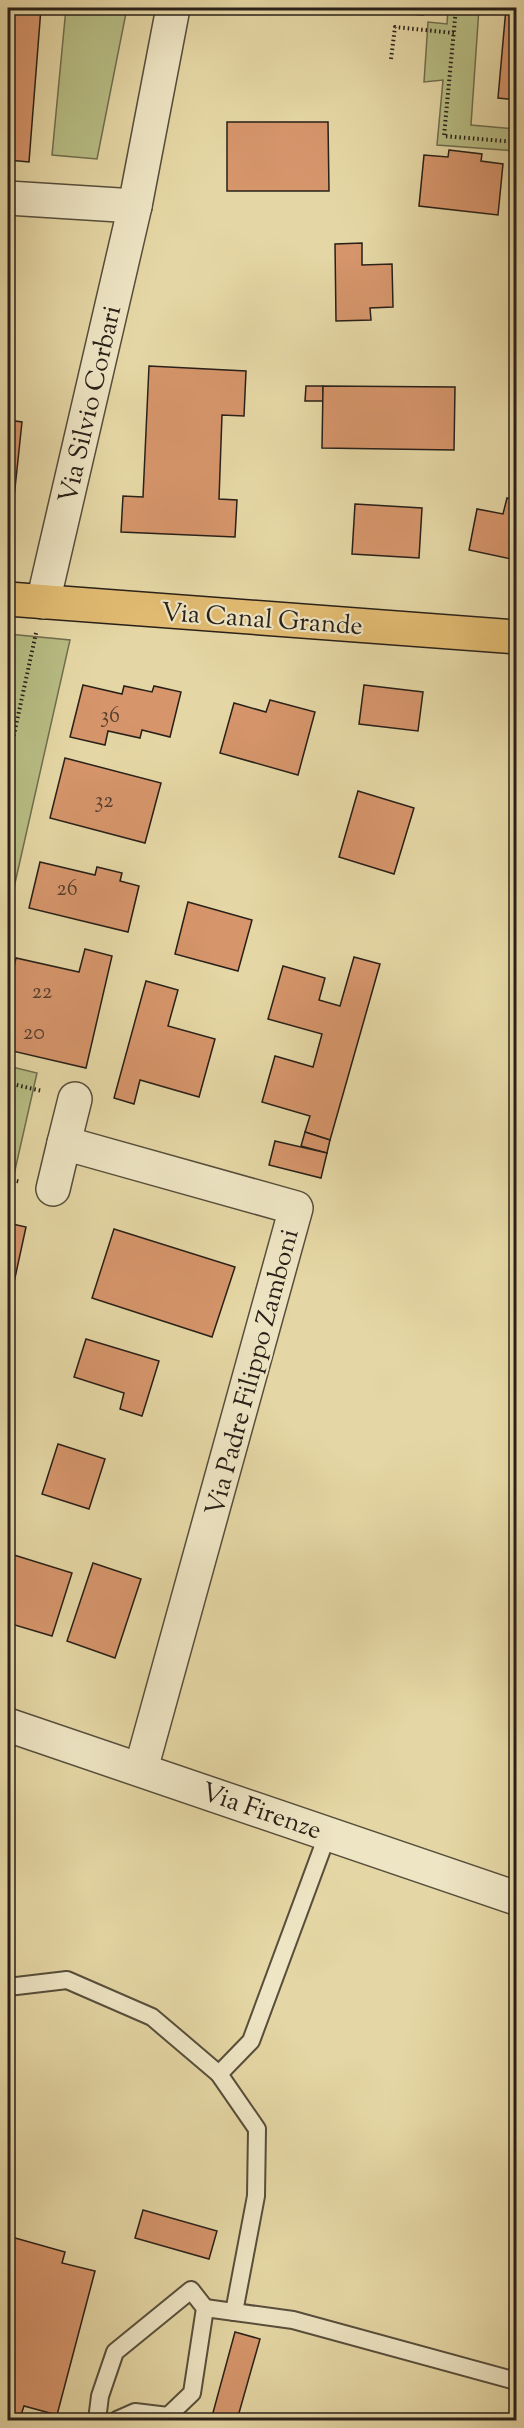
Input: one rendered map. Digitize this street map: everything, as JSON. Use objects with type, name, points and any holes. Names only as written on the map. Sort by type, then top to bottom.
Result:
[{"type":"main road","name":"Via Canal Grande","points":[[8,599],[40,617],[516,637]]},
{"type":"street","name":"Via Silvio Corbari","points":[[40,617],[135,206],[173,8]]},
{"type":"street","points":[[8,198],[135,206]]},
{"type":"street","points":[[53,1189],[75,1099]]},
{"type":"street","name":"Via Padre Filippo Zamboni","points":[[64,1143],[296,1208],[141,1768]]},
{"type":"street","name":"Via Firenze","points":[[8,1725],[141,1768],[516,1898]]},
{"type":"lane","points":[[219,2074],[251,2041],[328,1833]]},
{"type":"lane","points":[[8,1987],[68,1980],[152,2017],[219,2074],[257,2129],[256,2196],[234,2312]]},
{"type":"lane","points":[[98,2421],[100,2396],[115,2352],[191,2290],[205,2308],[293,2320],[516,2381]]},
{"type":"lane","points":[[117,2421],[135,2412],[168,2416],[192,2393],[205,2308]]},
{"type":"path","points":[[456,8],[444,136],[516,142]]},
{"type":"path","points":[[391,59],[395,27],[454,33]]},
{"type":"path","points":[[8,762],[40,617]]},
{"type":"green space","points":[[66,8],[127,8],[97,159],[52,155]]},
{"type":"green space","points":[[448,8],[479,8],[471,125],[516,129],[516,151],[437,145],[443,80],[424,82],[428,22],[447,24]]},
{"type":"green space","points":[[8,634],[70,640],[8,914]]},
{"type":"green space","points":[[8,1066],[37,1073],[8,1201]]},
{"type":"building","points":[[8,8],[41,8],[29,162],[8,160]]},
{"type":"building","points":[[333,8],[424,8],[423,15]]},
{"type":"building","points":[[506,8],[516,8],[516,100],[498,98]]},
{"type":"building","points":[[227,122],[328,122],[329,191],[227,191]]},
{"type":"building","points":[[449,150],[482,154],[481,161],[503,164],[498,215],[419,206],[424,155],[448,157]]},
{"type":"building","points":[[362,243],[362,265],[392,264],[393,307],[370,308],[371,320],[336,321],[335,244]]},
{"type":"building","points":[[149,366],[246,371],[244,416],[222,415],[219,499],[237,500],[235,537],[121,532],[123,496],[143,497]]},
{"type":"building","points":[[306,386],[323,386],[323,401],[305,401]]},
{"type":"building","points":[[323,386],[455,387],[454,450],[322,448]]},
{"type":"building","points":[[8,420],[22,422],[13,507],[8,507]]},
{"type":"building","points":[[507,498],[516,500],[516,560],[469,550],[477,509],[503,514]]},
{"type":"building","points":[[355,504],[422,508],[419,558],[352,554]]},
{"type":"building","points":[[83,685],[122,694],[124,686],[152,692],[154,686],[181,692],[170,737],[142,730],[140,738],[108,731],[105,745],[70,737]]},
{"type":"building","points":[[364,685],[423,692],[418,731],[359,724]]},
{"type":"building","points":[[270,700],[315,712],[298,775],[220,753],[234,703],[266,712]]},
{"type":"building","points":[[65,758],[161,783],[145,843],[50,818]]},
{"type":"building","points":[[358,791],[414,808],[394,874],[339,857]]},
{"type":"building","points":[[40,862],[95,875],[97,867],[122,873],[120,881],[139,886],[128,932],[29,908]]},
{"type":"building","points":[[188,902],[252,920],[238,971],[175,954]]},
{"type":"building","points":[[85,949],[112,956],[86,1068],[8,1050],[8,992],[16,958],[79,972]]},
{"type":"building","points":[[354,957],[380,964],[330,1140],[305,1132],[310,1116],[262,1102],[275,1056],[313,1067],[322,1034],[268,1019],[283,966],[325,978],[319,1000],[340,1006]]},
{"type":"building","points":[[146,981],[178,990],[168,1026],[215,1039],[199,1097],[140,1080],[134,1104],[114,1098]]},
{"type":"building","points":[[305,1132],[330,1140],[327,1153],[301,1146]]},
{"type":"building","points":[[275,1141],[327,1153],[321,1178],[269,1165]]},
{"type":"building","points":[[8,1223],[26,1227],[8,1310]]},
{"type":"building","points":[[114,1229],[235,1267],[212,1337],[92,1298]]},
{"type":"building","points":[[86,1339],[159,1361],[142,1416],[120,1409],[124,1393],[74,1377]]},
{"type":"building","points":[[58,1444],[105,1459],[89,1509],[42,1494]]},
{"type":"building","points":[[14,1555],[72,1573],[52,1636],[8,1623],[8,1575]]},
{"type":"building","points":[[93,1563],[141,1579],[115,1658],[67,1641]]},
{"type":"building","points":[[143,2210],[217,2231],[209,2259],[135,2238]]},
{"type":"building","points":[[8,2236],[65,2252],[62,2263],[95,2271],[57,2415],[24,2406],[21,2415],[8,2411]]},
{"type":"building","points":[[235,2332],[260,2339],[237,2420],[211,2420]]}]
